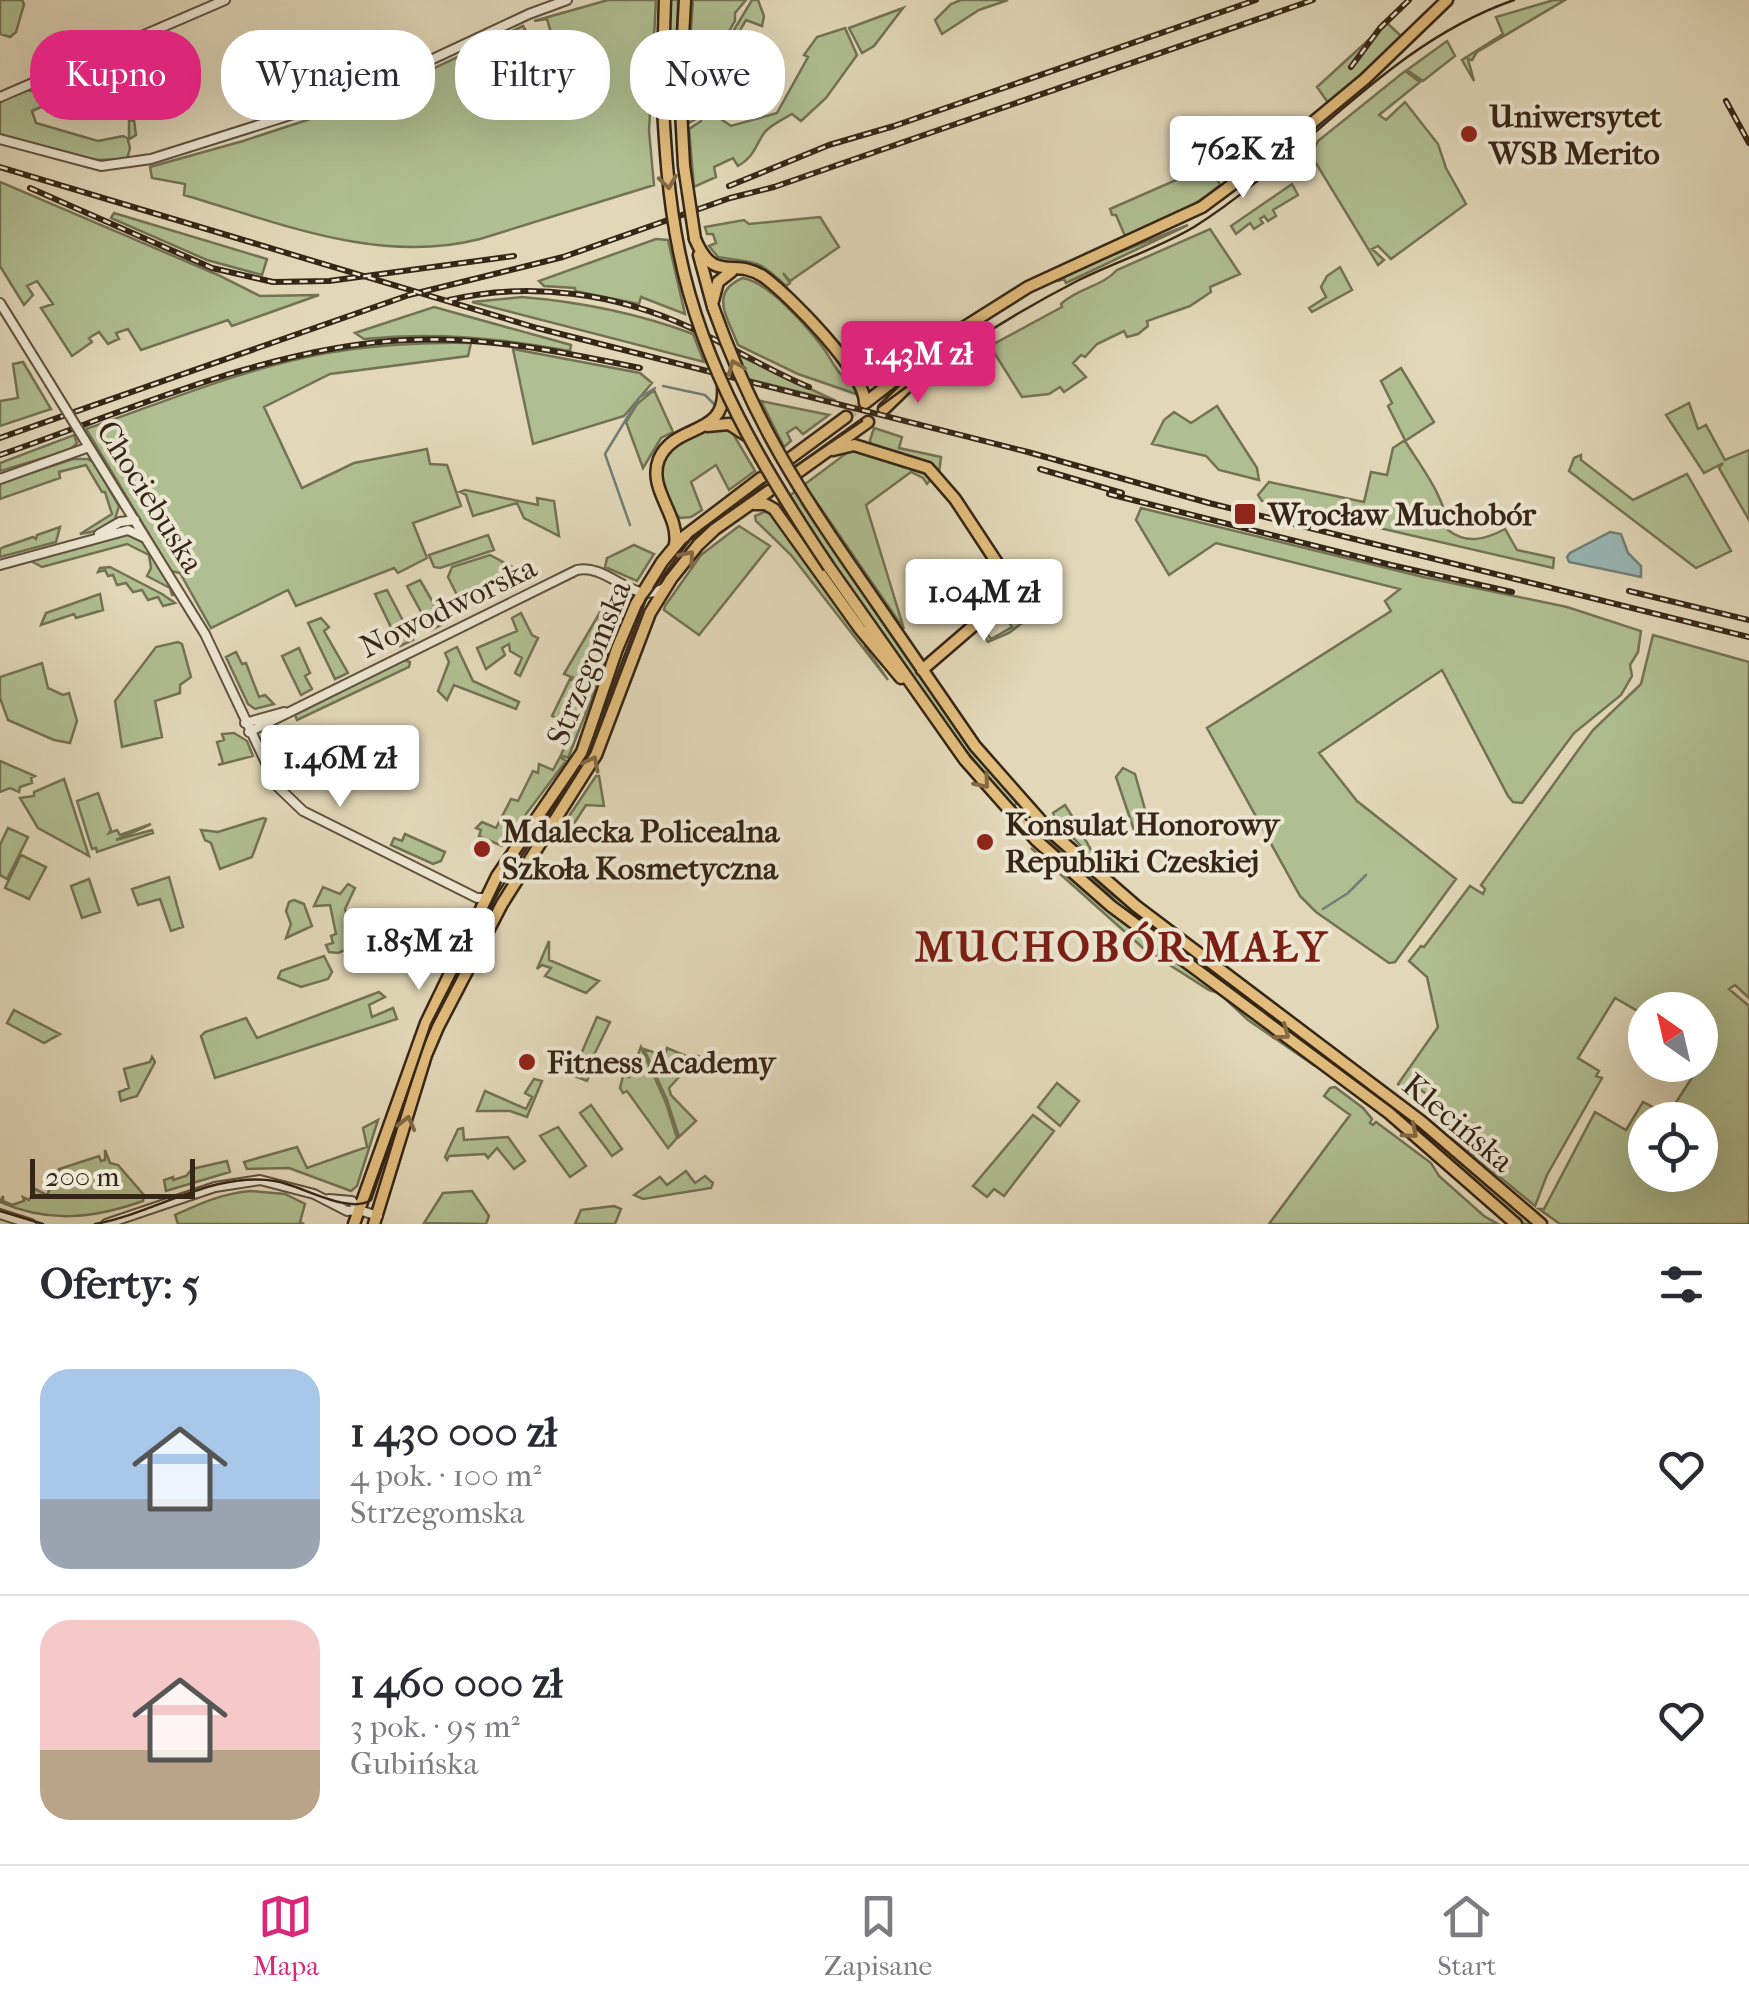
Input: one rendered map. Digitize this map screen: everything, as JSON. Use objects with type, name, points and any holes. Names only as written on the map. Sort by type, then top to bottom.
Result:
[{"type":"main road","points":[[664,0],[662,92],[666,170],[679,252],[696,317],[746,435],[778,490],[916,692]]},
{"type":"main road","name":"Klecińska","points":[[686,0],[680,91],[684,166],[695,239],[713,307],[739,376],[775,450],[922,670],[994,769],[1036,818],[1088,868],[1422,1122],[1541,1224]]},
{"type":"main road","points":[[863,385],[861,406],[940,344],[1038,282],[1202,207],[1283,148],[1365,79],[1447,0]]},
{"type":"main road","points":[[695,239],[702,256],[712,266],[764,277],[816,328],[863,385],[881,391]]},
{"type":"main road","points":[[713,307],[718,282],[738,269]]},
{"type":"main road","points":[[884,409],[968,328]]},
{"type":"main road","points":[[674,546],[676,533],[656,475],[662,455],[678,438],[702,427],[722,409],[723,386]]},
{"type":"main road","points":[[789,459],[846,417]]},
{"type":"main road","points":[[702,427],[729,424],[746,435]]},
{"type":"main road","points":[[798,473],[865,424],[862,438],[868,448]]},
{"type":"main road","points":[[833,450],[850,444],[923,465],[955,499],[1016,590],[922,670]]},
{"type":"main road","name":"Strzegomska","points":[[354,1224],[426,1022],[512,852],[582,752],[627,621],[642,593],[674,546],[706,516],[761,478]]},
{"type":"main road","name":"Strzegomska","points":[[376,1220],[434,1036],[502,904],[596,755],[640,636],[665,588],[708,536],[769,491]]},
{"type":"main road","points":[[745,508],[756,503],[771,506],[870,642],[916,692]]},
{"type":"main road","points":[[667,509],[685,522],[706,516]]},
{"type":"main road","name":"Klecińska","points":[[916,692],[986,786],[1059,861],[1111,906],[1400,1122],[1516,1224]]},
{"type":"street","points":[[0,97],[224,0]]},
{"type":"street","points":[[0,139],[100,166],[151,159],[360,93],[567,0]]},
{"type":"street","name":"Chociebuska","points":[[0,303],[206,634],[274,781],[303,811],[477,898],[502,904]]},
{"type":"street","points":[[0,479],[86,443]]},
{"type":"street","points":[[120,522],[122,500]]},
{"type":"street","points":[[80,542],[120,522],[135,520]]},
{"type":"street","points":[[0,565],[128,530],[135,520]]},
{"type":"street","points":[[128,530],[147,540]]},
{"type":"street","name":"Nowodworska","points":[[247,728],[298,708],[576,570],[594,569],[642,593]]},
{"type":"street","name":"Nowodworska","points":[[621,582],[638,583],[654,573]]},
{"type":"street","points":[[642,593],[652,594],[665,588]]},
{"type":"street","points":[[106,1224],[240,1182],[269,1181],[329,1199],[352,1201],[376,1220]]},
{"type":"street","points":[[0,1214],[31,1224]]},
{"type":"green space","points":[[0,0],[22,0],[24,4],[16,32],[10,37],[0,34]]},
{"type":"green space","points":[[608,0],[656,0],[654,30],[630,30],[630,120],[650,120],[654,185],[480,239],[405,247],[367,244],[293,228],[184,195],[185,184],[152,178],[150,167],[307,120],[435,120],[435,68],[455,58],[455,120],[610,120],[610,30],[550,30],[547,19],[534,21]]},
{"type":"green space","points":[[670,0],[678,0],[677,30],[669,30]]},
{"type":"green space","points":[[693,0],[746,0],[735,13],[730,30],[691,30]]},
{"type":"green space","points":[[752,0],[758,0],[764,16],[762,26],[746,20],[740,30],[734,30]]},
{"type":"green space","points":[[961,0],[1008,0],[979,10],[942,34],[935,20]]},
{"type":"green space","points":[[1565,0],[1468,59],[1474,81],[1462,60],[1503,34],[1496,17]]},
{"type":"green space","points":[[903,8],[874,46],[862,53],[849,28]]},
{"type":"green space","points":[[1387,23],[1402,37],[1329,104],[1317,87]]},
{"type":"green space","points":[[845,28],[857,55],[826,98],[801,121],[792,114],[785,118],[785,99],[808,57],[804,55],[817,37]]},
{"type":"green space","points":[[1447,41],[1455,56],[1423,81],[1407,70]]},
{"type":"green space","points":[[1405,71],[1420,82],[1379,115],[1386,120],[1405,102],[1438,144],[1466,204],[1391,259],[1378,246],[1372,249],[1384,260],[1378,265],[1311,155],[1318,141]]},
{"type":"green space","points":[[28,90],[30,120],[98,141],[123,136],[129,139],[129,121],[134,120],[136,135],[128,140],[127,159],[95,160],[0,135],[0,100]]},
{"type":"green space","points":[[722,120],[731,126],[752,120],[781,120],[764,133],[743,163],[738,166],[733,158],[714,167],[716,177],[694,187],[689,129],[701,121]]},
{"type":"green space","points":[[1210,165],[1220,185],[1175,215],[1125,236],[1110,209]]},
{"type":"green space","points":[[0,182],[260,296],[319,295],[232,326],[228,320],[141,350],[128,329],[116,333],[119,339],[108,344],[99,332],[72,356],[41,308],[53,304],[37,281],[27,286],[33,295],[24,305],[0,266]]},
{"type":"green space","points":[[1292,184],[1298,195],[1273,210],[1276,216],[1268,221],[1264,216],[1260,219],[1263,223],[1254,229],[1250,223],[1236,234],[1231,226]]},
{"type":"green space","points":[[114,213],[267,259],[262,275],[207,260],[111,218]]},
{"type":"green space","points":[[820,217],[839,247],[790,281],[783,273],[790,283],[786,286],[761,266],[718,257],[709,246],[716,243],[713,234],[707,234],[705,227],[744,220],[749,224]]},
{"type":"green space","points":[[1188,225],[1066,283],[1055,278]]},
{"type":"green space","points":[[1210,229],[1240,274],[1210,287],[1211,292],[1190,306],[1147,321],[1148,326],[1138,334],[1127,337],[1124,331],[1097,344],[1073,363],[1086,377],[1064,392],[1060,387],[1049,394],[1022,397],[990,346],[1062,307],[1067,299],[1117,270]]},
{"type":"green space","points":[[656,239],[668,240],[685,314],[641,297],[639,304],[575,288],[544,286],[539,281]]},
{"type":"green space","points":[[1340,267],[1352,290],[1312,312],[1309,308],[1326,297],[1321,287],[1327,276]]},
{"type":"green space","points":[[743,278],[764,288],[796,316],[841,375],[857,386],[859,395],[798,374],[738,345],[723,298],[732,284]]},
{"type":"green space","points":[[522,297],[609,310],[693,334],[704,362],[472,302]]},
{"type":"green space","points":[[434,307],[571,345],[570,351],[467,338],[364,339],[355,333]]},
{"type":"green space","points":[[471,343],[468,356],[330,374],[264,407],[302,488],[354,463],[427,449],[430,464],[447,465],[461,506],[413,523],[427,558],[398,573],[394,568],[296,606],[288,590],[211,628],[180,573],[171,571],[86,429],[296,359],[381,346]]},
{"type":"green space","points":[[513,349],[640,373],[652,383],[624,416],[533,444]]},
{"type":"green space","points":[[738,355],[836,401],[748,379]]},
{"type":"green space","points":[[23,362],[51,409],[0,426],[0,401],[18,398],[13,364]]},
{"type":"green space","points":[[1401,368],[1434,422],[1405,441],[1438,495],[1448,530],[1462,538],[1476,539],[1505,529],[1517,550],[1554,558],[1553,568],[1262,501],[1258,495],[1269,482],[1364,502],[1371,472],[1387,475],[1393,448],[1405,440],[1381,381]]},
{"type":"green space","points":[[654,390],[673,432],[661,438],[643,468],[626,422],[637,404]]},
{"type":"green space","points":[[761,401],[829,415],[803,434],[796,427],[787,433],[791,441],[784,447]]},
{"type":"green space","points":[[1689,403],[1698,429],[1706,425],[1725,460],[1749,450],[1749,520],[1719,468],[1723,463],[1704,473],[1666,415]]},
{"type":"green space","points":[[1217,406],[1257,468],[1259,480],[1219,470],[1206,456],[1152,444],[1164,420],[1174,412],[1191,423]]},
{"type":"green space","points":[[715,428],[732,432],[755,471],[729,490],[716,465],[691,482],[702,510],[680,518],[664,489],[662,466],[683,442]]},
{"type":"green space","points":[[874,428],[902,437],[899,448],[941,457],[939,473],[930,463],[871,444]]},
{"type":"green space","points":[[74,435],[77,443],[70,450],[0,471],[0,463]]},
{"type":"green space","points":[[852,449],[921,469],[931,479],[927,484],[911,472],[866,505],[904,629],[813,497],[802,504],[958,731],[1017,803],[1013,807],[939,718],[795,507],[783,514],[777,505]]},
{"type":"green space","points":[[1581,455],[1581,460],[1633,500],[1687,474],[1731,551],[1696,568],[1569,471],[1574,458]]},
{"type":"green space","points":[[73,459],[94,463],[119,506],[115,519],[96,531],[80,534],[112,514],[105,492],[86,465],[59,472],[60,478],[0,499],[0,483]]},
{"type":"green space","points":[[460,492],[538,505],[537,498],[554,501],[559,536],[524,518],[517,503],[473,516],[466,495]]},
{"type":"green space","points":[[1141,508],[1423,577],[1567,607],[1641,631],[1638,652],[1630,665],[1632,676],[1621,695],[1574,733],[1522,803],[1513,802],[1508,796],[1442,670],[1319,753],[1357,801],[1456,879],[1395,962],[1389,963],[1316,912],[1300,896],[1207,728],[1391,611],[1385,601],[1400,589],[1216,543],[1169,575],[1136,520]]},
{"type":"green space","points":[[769,510],[867,643],[865,647],[888,680],[791,555],[756,521],[755,516]]},
{"type":"green space","points":[[739,526],[770,546],[699,635],[664,610],[665,606],[701,555]]},
{"type":"green space","points":[[60,527],[56,542],[0,557],[0,549],[36,539],[37,535]]},
{"type":"green space","points":[[127,533],[145,544],[175,595],[147,576],[151,568],[149,555],[127,544],[42,567],[29,560]]},
{"type":"green space","points":[[488,535],[494,550],[434,567],[429,555]]},
{"type":"green space","points":[[634,545],[654,554],[637,581],[605,567],[607,558]]},
{"type":"green space","points":[[490,555],[518,570],[459,599],[448,577],[452,567]]},
{"type":"green space","points":[[110,567],[175,603],[163,606],[158,597],[148,600],[142,590],[133,592],[126,583],[117,585],[113,575],[108,576],[105,570],[98,572]]},
{"type":"green space","points":[[420,580],[445,623],[431,630],[407,586]]},
{"type":"green space","points":[[387,590],[413,640],[400,646],[375,594]]},
{"type":"green space","points":[[613,590],[627,598],[596,687],[564,674]]},
{"type":"green space","points":[[100,594],[103,610],[41,625],[46,613]]},
{"type":"green space","points":[[1014,601],[1026,620],[988,642],[979,625],[990,616],[994,620],[984,630],[991,639],[1012,627],[1003,613],[997,617],[993,612]]},
{"type":"green space","points":[[521,613],[532,635],[538,638],[520,676],[515,673],[522,658],[510,651],[509,644],[502,648],[505,655],[486,669],[477,648],[517,631],[512,618]]},
{"type":"green space","points":[[321,618],[329,627],[324,631],[348,673],[335,679],[308,623]]},
{"type":"green space","points":[[1653,635],[1749,662],[1749,998],[1735,985],[1729,989],[1749,1006],[1749,1224],[1560,1224],[1539,1209],[1544,1209],[1595,1112],[1626,1130],[1628,1127],[1628,1192],[1718,1192],[1718,1102],[1676,1102],[1689,1082],[1718,1082],[1718,992],[1628,992],[1628,1006],[1615,998],[1578,1058],[1599,1071],[1596,1076],[1602,1078],[1547,1175],[1535,1206],[1454,1139],[1447,1124],[1441,1121],[1447,1109],[1418,1088],[1409,1094],[1398,1084],[1438,1027],[1427,977],[1409,961],[1470,886],[1483,894],[1485,889],[1481,885],[1593,730],[1641,684]]},
{"type":"green space","points":[[182,644],[191,677],[180,685],[180,693],[155,701],[162,737],[122,747],[115,701],[156,647]]},
{"type":"green space","points":[[457,647],[473,681],[519,702],[516,709],[454,685],[447,700],[438,691],[449,662],[445,653]]},
{"type":"green space","points":[[299,648],[312,689],[301,695],[282,656]]},
{"type":"green space","points":[[236,652],[242,664],[246,663],[259,697],[265,695],[274,704],[255,709],[248,704],[226,657]]},
{"type":"green space","points":[[404,660],[410,662],[409,667],[297,720],[295,715]]},
{"type":"green space","points":[[42,663],[48,688],[63,695],[69,693],[77,721],[70,743],[8,720],[0,698],[0,677]]},
{"type":"green space","points":[[570,679],[595,690],[568,758],[561,755],[574,726],[552,716]]},
{"type":"green space","points":[[234,733],[247,741],[253,756],[218,765],[223,763],[217,742],[224,740],[222,734]]},
{"type":"green space","points":[[560,757],[566,761],[502,846],[479,836],[481,830],[476,828],[482,822],[496,828],[511,799],[518,801],[533,771],[538,773],[539,764],[553,770]]},
{"type":"green space","points":[[0,761],[35,776],[32,783],[20,787],[19,792],[10,788],[0,792]]},
{"type":"green space","points":[[1123,768],[1135,774],[1150,827],[1143,837],[1135,833],[1116,777]]},
{"type":"green space","points":[[596,776],[604,806],[586,805],[564,839],[557,834]]},
{"type":"green space","points":[[64,779],[89,856],[38,828],[20,798],[34,796],[34,792]]},
{"type":"green space","points":[[98,793],[109,833],[117,830],[120,835],[151,824],[116,840],[152,830],[153,833],[97,852],[92,849],[77,801]]},
{"type":"green space","points":[[1065,805],[1077,824],[1082,824],[1085,839],[1100,866],[1056,820],[1053,813]]},
{"type":"green space","points":[[266,819],[252,857],[220,869],[211,843],[201,830],[218,832]]},
{"type":"green space","points":[[8,828],[28,837],[7,879],[0,875],[0,845]]},
{"type":"green space","points":[[405,834],[445,852],[441,861],[433,864],[391,845],[394,838],[402,841]]},
{"type":"green space","points":[[1045,836],[1104,889],[1326,1052],[1323,1056],[1094,888],[1041,840]]},
{"type":"green space","points":[[21,855],[46,867],[29,899],[5,888]]},
{"type":"green space","points":[[1056,870],[1063,873],[1315,1066],[1248,1020],[1219,993],[1143,948]]},
{"type":"green space","points":[[169,877],[183,927],[171,931],[160,899],[138,905],[132,889]]},
{"type":"green space","points":[[89,879],[100,912],[82,918],[71,886]]},
{"type":"green space","points":[[348,884],[355,888],[345,909],[352,934],[367,941],[338,953],[329,952],[326,945],[333,943],[331,936],[336,934],[330,905],[314,906],[323,887],[340,894]]},
{"type":"green space","points":[[294,900],[304,904],[312,926],[286,938],[291,924],[286,911]]},
{"type":"green space","points":[[549,941],[549,960],[599,981],[586,993],[545,976],[551,968],[542,965],[537,969]]},
{"type":"green space","points":[[324,956],[332,972],[328,979],[301,987],[278,978],[281,971]]},
{"type":"green space","points":[[379,992],[385,997],[369,1005],[372,1017],[393,1008],[397,1019],[215,1078],[201,1036],[205,1032],[246,1018],[257,1038]]},
{"type":"green space","points":[[14,1010],[60,1034],[44,1043],[7,1023]]},
{"type":"green space","points":[[597,1017],[610,1022],[591,1061],[595,1064],[587,1081],[572,1075]]},
{"type":"green space","points":[[641,1047],[677,1138],[668,1148],[627,1091],[623,1093],[620,1088]]},
{"type":"green space","points":[[667,1048],[693,1059],[698,1056],[669,1088],[696,1121],[679,1137],[644,1049],[665,1056]]},
{"type":"green space","points":[[152,1057],[155,1062],[137,1096],[121,1101],[119,1092],[129,1088],[124,1069],[150,1062]]},
{"type":"green space","points":[[1355,1077],[1447,1148],[1535,1224],[1522,1224],[1352,1081]]},
{"type":"green space","points":[[534,1079],[542,1081],[527,1117],[510,1111],[477,1111],[485,1091],[526,1109],[532,1097],[525,1093]]},
{"type":"green space","points":[[1057,1083],[1079,1101],[1060,1126],[1038,1107]]},
{"type":"green space","points":[[1335,1087],[1363,1108],[1372,1119],[1370,1123],[1376,1122],[1431,1163],[1439,1176],[1498,1224],[1269,1224],[1350,1115],[1324,1096]]},
{"type":"green space","points":[[591,1105],[622,1149],[612,1156],[580,1113]]},
{"type":"green space","points":[[1033,1115],[1054,1131],[1004,1196],[994,1189],[987,1197],[973,1186]]},
{"type":"green space","points":[[378,1120],[357,1186],[351,1191],[289,1168],[247,1169],[244,1162],[297,1147],[307,1168],[367,1147],[363,1128]]},
{"type":"green space","points":[[558,1127],[586,1166],[570,1177],[540,1136]]},
{"type":"green space","points":[[463,1128],[464,1140],[508,1137],[525,1161],[514,1169],[497,1148],[488,1158],[485,1154],[449,1156],[447,1160],[458,1129]]},
{"type":"green space","points":[[105,1150],[110,1163],[118,1165],[144,1195],[143,1201],[72,1216],[36,1214],[0,1202],[3,1196],[3,1201],[12,1205],[24,1201],[23,1197],[29,1200],[35,1189],[47,1195],[59,1169],[99,1156],[101,1161],[105,1160]]},
{"type":"green space","points":[[227,1161],[230,1172],[166,1191],[164,1180]]},
{"type":"green space","points":[[686,1171],[695,1183],[705,1176],[713,1183],[711,1188],[643,1199],[634,1195],[660,1177],[667,1185]]},
{"type":"green space","points":[[250,1191],[285,1194],[305,1204],[300,1222],[304,1224],[178,1224],[175,1215],[201,1203]]},
{"type":"green space","points":[[472,1191],[489,1216],[486,1224],[424,1223],[443,1193]]},
{"type":"green space","points":[[614,1206],[621,1209],[615,1224],[575,1224],[581,1210]]},
{"type":"water","points":[[1610,532],[1621,534],[1628,553],[1641,566],[1641,577],[1569,562],[1570,553]]},
{"type":"waterway","points":[[663,386],[705,395],[715,405]]},
{"type":"waterway","points":[[630,525],[605,454],[639,398],[655,388]]},
{"type":"waterway","points":[[1323,909],[1366,875]]},
{"type":"tunnel","points":[[846,417],[859,407]]},
{"type":"tram line","points":[[879,407],[1025,309],[1194,227],[1426,44],[1514,0]]},
{"type":"tram line","points":[[794,467],[862,421]]},
{"type":"tram line","points":[[95,1224],[229,1182],[275,1181],[337,1202],[361,1204],[371,1200],[431,1024],[499,891],[587,755],[646,599],[692,537],[764,483]]},
{"type":"tram line","points":[[0,1211],[43,1224]]},
{"type":"railway","points":[[729,186],[829,145],[1256,0]]},
{"type":"railway","points":[[0,438],[409,295],[563,257],[730,198],[774,187],[1313,0]]},
{"type":"railway","points":[[1351,67],[1380,28],[1409,0]]},
{"type":"railway","points":[[1726,101],[1749,143]]},
{"type":"railway","points":[[0,167],[537,328],[1028,452],[1209,503],[1749,637]]},
{"type":"railway","points":[[30,188],[212,268],[273,282],[329,281],[514,256]]},
{"type":"railway","points":[[449,300],[479,294],[541,291],[633,306],[691,328],[809,387]]},
{"type":"railway","points":[[0,455],[252,367],[356,345],[466,340],[640,368]]},
{"type":"railway","points":[[1040,469],[1122,493]]},
{"type":"railway","points":[[1109,494],[1512,592]]},
{"type":"railway","points":[[1629,591],[1749,620]]},
{"type":"place","name":"Uniwersytet WSB Merito","points":[[1469,134]]},
{"type":"place","name":"Wrocław Muchobór","points":[[1245,514]]},
{"type":"place","name":"Konsulat Honorowy Republiki Czeskiej","points":[[985,842]]},
{"type":"place","name":"Mdalecka Policealna Szkoła Kosmetyczna","points":[[482,849]]},
{"type":"place","name":"Fitness Academy","points":[[527,1062]]},
{"type":"district","name":"MUCHOBÓR MAŁY","points":[[1122,947]]}]
